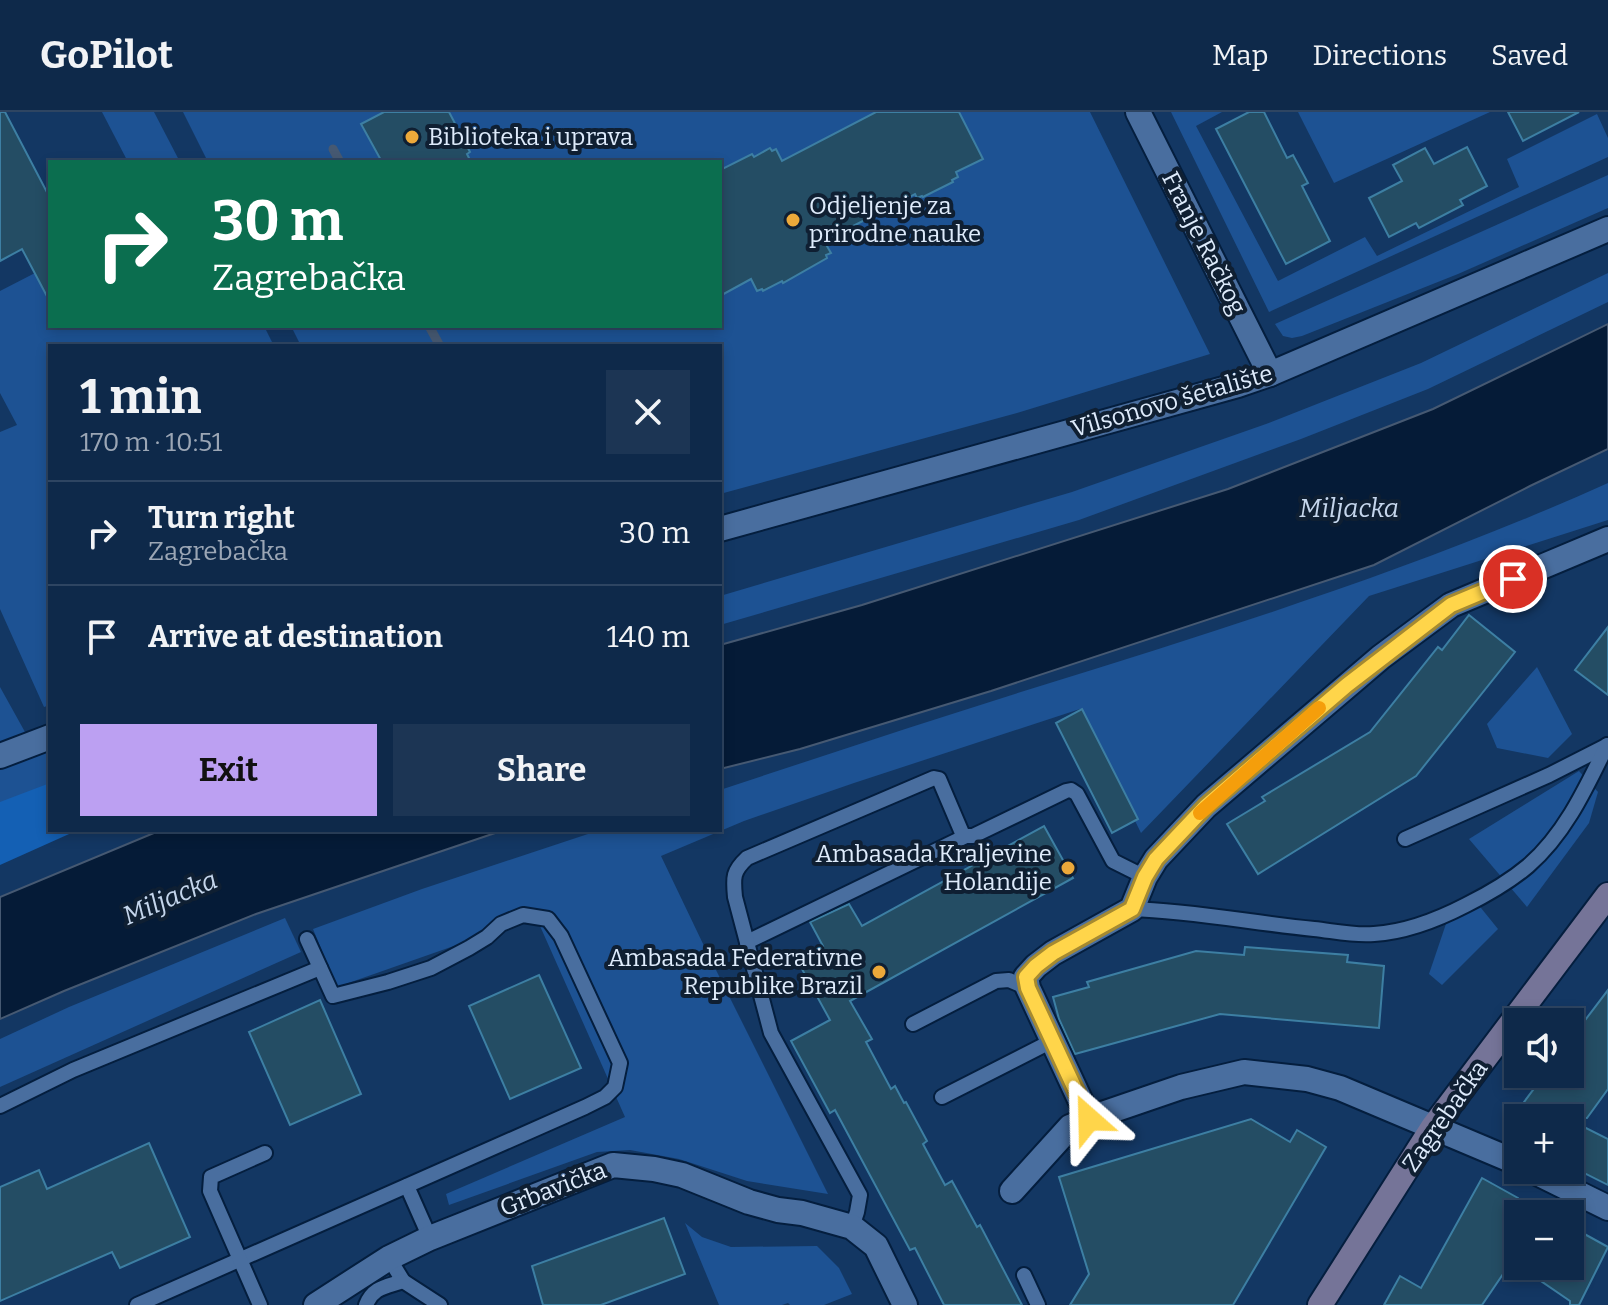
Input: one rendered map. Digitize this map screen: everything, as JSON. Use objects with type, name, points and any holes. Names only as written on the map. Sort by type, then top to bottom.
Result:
[{"type":"main road","name":"Zagrebačka","points":[[1320,1305],[1433,1127],[1608,895]]},
{"type":"street","name":"Franje Račkog","points":[[1138,112],[1270,374]]},
{"type":"street","name":"Vilsonovo šetalište","points":[[722,528],[1238,385],[1608,229]]},
{"type":"street","points":[[1089,1119],[1028,988],[1026,977],[1044,960],[1132,909],[1156,859],[1206,806],[1350,682],[1451,605],[1608,539]]},
{"type":"street","points":[[0,756],[48,738]]},
{"type":"street","points":[[1012,1191],[1070,1127],[1181,1087],[1244,1072],[1307,1079],[1340,1088],[1504,1157]]},
{"type":"street","name":"Grbavička","points":[[316,1305],[389,1258],[430,1238],[613,1165],[682,1175],[749,1202],[852,1227],[876,1246],[905,1305]]},
{"type":"street","points":[[1559,1184],[1608,1208]]},
{"type":"lane","points":[[1405,839],[1549,775],[1608,745]]},
{"type":"lane","points":[[1132,909],[1372,935],[1409,930],[1501,887],[1529,865],[1555,837],[1577,806],[1608,745]]},
{"type":"lane","points":[[852,1227],[860,1195],[771,1033],[735,897],[733,882],[736,868],[747,858],[934,778],[939,779],[966,836]]},
{"type":"lane","points":[[747,942],[966,836],[973,836],[1071,790],[1077,794],[1113,861],[1145,877]]},
{"type":"lane","points":[[137,1305],[605,1097],[615,1087],[620,1063],[561,936],[548,919],[523,915],[501,924],[487,937],[431,968],[333,996],[307,939]]},
{"type":"lane","points":[[0,1106],[73,1070],[320,968]]},
{"type":"lane","points":[[913,1024],[996,981],[1009,980],[1028,988]]},
{"type":"lane","points":[[942,1097],[1052,1041]]},
{"type":"lane","points":[[260,1305],[210,1191],[211,1177],[265,1153]]},
{"type":"lane","points":[[407,1186],[430,1238]]},
{"type":"lane","points":[[389,1258],[403,1281],[421,1299],[440,1305]]},
{"type":"lane","points":[[1024,1275],[1038,1305]]},
{"type":"lane","points":[[366,1305],[370,1295],[403,1281]]},
{"type":"shaded area","points":[[102,112],[154,112],[179,160],[127,160]]},
{"type":"shaded area","points":[[183,112],[1090,112],[1210,354],[1017,413],[722,493],[722,344],[300,344],[292,328],[722,328],[722,160],[207,160]]},
{"type":"shaded area","points":[[1171,112],[1222,112],[1196,126],[1278,281],[1365,237],[1377,256],[1519,187],[1507,159],[1597,114],[1608,138],[1608,157],[1269,312]]},
{"type":"shaded area","points":[[1298,112],[1490,112],[1334,183]]},
{"type":"shaded area","points":[[1608,175],[1608,208],[1458,274],[1302,336],[1283,336],[1275,324]]},
{"type":"shaded area","points":[[35,273],[48,288],[48,328],[265,328],[273,344],[48,344],[48,706],[44,707],[0,609],[0,432],[17,425],[0,393],[0,291]]},
{"type":"shaded area","points":[[1608,273],[1608,302],[1428,389],[1079,520],[722,624],[722,595],[1072,492],[1266,424],[1421,363]]},
{"type":"shaded area","points":[[1608,483],[1608,520],[1369,596],[1141,833],[1080,709],[854,783],[722,830],[722,789],[1326,594],[1539,513]]},
{"type":"shaded area","points":[[1537,667],[1572,734],[1548,758],[1497,748],[1487,724]]},
{"type":"shaded area","points":[[0,687],[25,732],[48,725],[48,831],[0,859]]},
{"type":"shaded area","points":[[1579,771],[1598,792],[1589,823],[1527,907],[1469,839]]},
{"type":"shaded area","points":[[48,784],[48,832],[74,832],[0,865],[0,802]]},
{"type":"shaded area","points":[[594,832],[718,832],[661,856],[828,1194],[747,1181],[679,1159],[630,1150],[597,1152],[449,1205],[446,1194],[625,1117],[536,917],[337,987],[313,929]]},
{"type":"shaded area","points":[[1477,903],[1498,929],[1442,985],[1429,974],[1449,915]]},
{"type":"shaded area","points":[[285,918],[301,952],[0,1087],[0,1039],[69,1007]]},
{"type":"shaded area","points":[[685,1223],[702,1237],[731,1247],[817,1246],[839,1268],[852,1294],[824,1305],[719,1305]]},
{"type":"water","name":"Miljacka","points":[[1608,324],[1608,449],[1374,565],[991,691],[800,749],[722,768],[722,644],[862,605],[1228,489],[1433,409]]},
{"type":"water","name":"Miljacka","points":[[156,832],[498,832],[256,914],[0,1019],[0,897]]},
{"type":"building","points":[[0,112],[5,112],[48,194],[48,298],[22,249],[0,261]]},
{"type":"building","name":"Biblioteka i uprava","points":[[384,112],[449,112],[470,152],[467,154],[470,160],[381,160],[361,124]]},
{"type":"building","name":"Odjeljenje za prirodne nauke","points":[[876,112],[959,112],[983,159],[956,172],[958,177],[953,182],[923,197],[917,198],[915,194],[824,241],[831,253],[826,255],[827,258],[783,283],[757,291],[751,279],[722,295],[722,169],[770,148],[772,151],[776,149],[782,161]]},
{"type":"building","points":[[1249,112],[1264,112],[1287,158],[1293,155],[1308,183],[1302,186],[1330,241],[1286,264],[1216,129]]},
{"type":"building","points":[[1508,112],[1579,112],[1523,141]]},
{"type":"building","points":[[1467,147],[1487,186],[1460,200],[1463,205],[1419,228],[1416,223],[1389,237],[1369,198],[1402,181],[1393,165],[1425,148],[1434,164]]},
{"type":"building","points":[[1469,615],[1515,652],[1416,776],[1258,874],[1227,824],[1265,801],[1262,797],[1370,732],[1438,647],[1442,650]]},
{"type":"building","points":[[1608,627],[1608,695],[1575,670]]},
{"type":"building","points":[[1082,709],[1138,819],[1112,833],[1056,723]]},
{"type":"building","points":[[1044,826],[1073,878],[850,1001],[872,1039],[866,1042],[891,1089],[895,1086],[906,1102],[927,1141],[923,1144],[945,1185],[952,1181],[977,1227],[980,1225],[1022,1305],[944,1305],[915,1248],[910,1250],[835,1110],[830,1113],[791,1041],[830,1020],[797,960],[823,946],[810,922],[849,904],[862,926]]},
{"type":"building","points":[[1245,947],[1348,955],[1347,962],[1384,966],[1379,1028],[1220,1014],[1075,1054],[1053,997],[1089,987],[1087,982],[1196,951],[1244,955]]},
{"type":"building","points":[[539,975],[581,1068],[510,1099],[469,1006]]},
{"type":"building","points":[[1608,990],[1608,1089],[1587,1118],[1584,1118],[1584,1104],[1522,1104],[1534,1088],[1584,1088],[1584,1022]]},
{"type":"building","points":[[320,1000],[361,1094],[290,1125],[249,1032]]},
{"type":"building","points":[[1251,1119],[1290,1142],[1297,1130],[1326,1147],[1233,1305],[1070,1305],[1089,1274],[1059,1177]]},
{"type":"building","points":[[1584,1127],[1608,1139],[1608,1185],[1584,1173]]},
{"type":"building","points":[[149,1143],[190,1237],[120,1268],[112,1252],[0,1301],[0,1187],[39,1170],[47,1189]]},
{"type":"building","points":[[1482,1178],[1518,1198],[1504,1200],[1504,1273],[1482,1305],[1384,1305],[1400,1276],[1421,1288]]},
{"type":"building","points":[[664,1218],[685,1274],[601,1305],[543,1305],[532,1266]]},
{"type":"building","points":[[1584,1234],[1608,1247],[1579,1305],[1570,1305],[1570,1301],[1539,1280],[1584,1280]]},
{"type":"waterway","points":[[333,149],[339,160]]},
{"type":"waterway","points":[[430,328],[439,344]]},
{"type":"slow traffic","points":[[1200,813],[1319,708]]},
{"type":"place","name":"Biblioteka i uprava","points":[[412,137]]},
{"type":"place","name":"Odjeljenje za prirodne nauke","points":[[793,220]]},
{"type":"place","name":"Ambasada Kraljevine Holandije","points":[[1068,868]]},
{"type":"place","name":"Ambasada Federativne Republike Brazil","points":[[879,972]]},
{"type":"route","points":[[1089,1119],[1028,988],[1026,977],[1053,953],[1132,909],[1156,859],[1206,806],[1381,657],[1451,605],[1513,579]]}]
